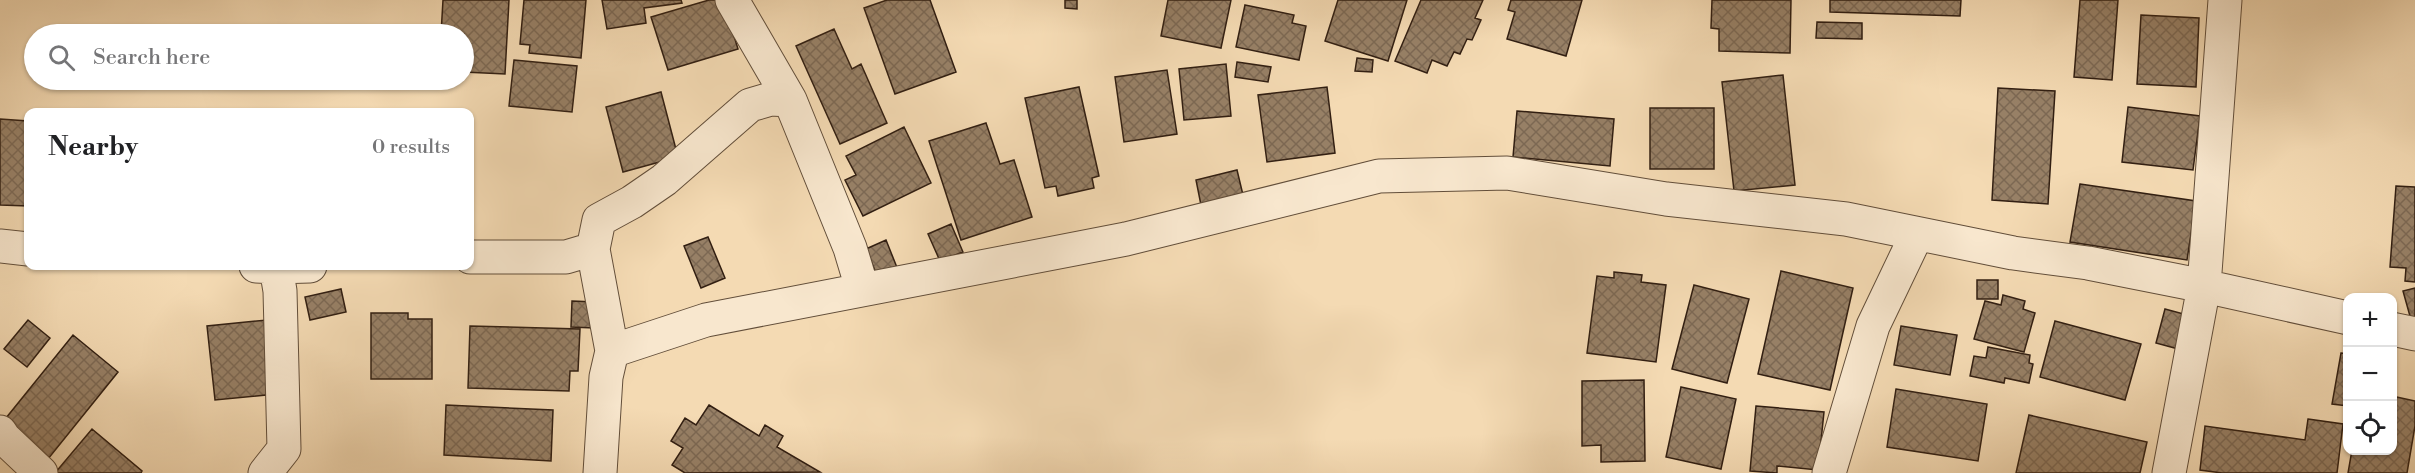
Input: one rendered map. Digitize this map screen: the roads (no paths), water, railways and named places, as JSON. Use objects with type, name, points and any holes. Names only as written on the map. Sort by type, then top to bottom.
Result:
[{"type":"street","points":[[732,0],[790,100],[850,248],[862,288]]},
{"type":"street","points":[[2169,473],[2204,286],[2225,0]]},
{"type":"street","points":[[600,473],[606,377],[612,351],[592,249],[599,220],[632,202],[664,180],[750,105],[771,99],[790,100]]},
{"type":"street","points":[[612,351],[706,320],[862,288],[1126,239],[1379,176],[1507,173],[1666,199],[1846,219],[2013,253],[2088,263],[2343,317]]},
{"type":"street","points":[[1829,473],[1873,326],[1917,234]]},
{"type":"street","points":[[0,246],[24,249]]},
{"type":"street","points":[[474,256],[566,257],[592,249]]},
{"type":"street","points":[[265,473],[284,449],[280,291],[267,270]]},
{"type":"street","points":[[2397,330],[2415,334]]},
{"type":"street","points":[[0,432],[41,473]]}]
